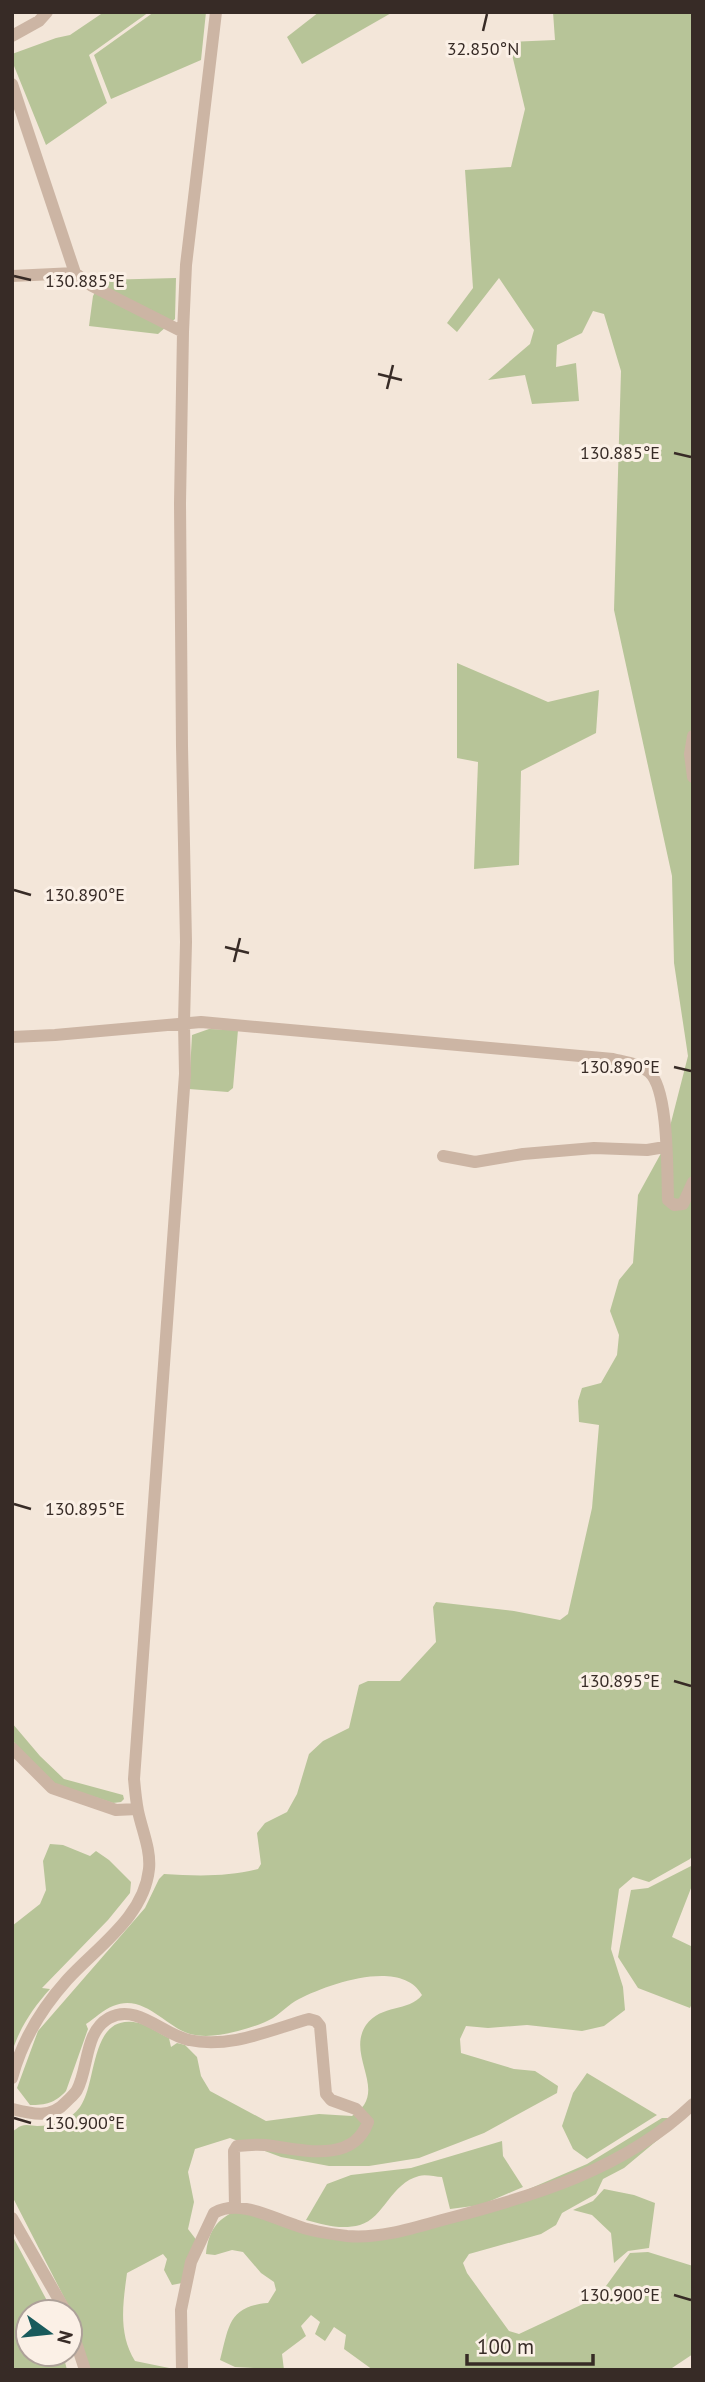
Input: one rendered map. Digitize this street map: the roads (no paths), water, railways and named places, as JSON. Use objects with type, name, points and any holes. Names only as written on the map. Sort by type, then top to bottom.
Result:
[{"type":"street","points":[[12,36],[39,21],[47,12]]},
{"type":"street","points":[[12,2078],[27,2035],[44,2007],[66,1980],[133,1912],[144,1893],[149,1869],[134,1779],[185,1074],[186,942],[181,746],[180,530],[183,332],[186,265],[216,12]]},
{"type":"street","points":[[12,84],[75,273],[92,286],[183,332]]},
{"type":"street","points":[[12,276],[75,273]]},
{"type":"street","points":[[693,736],[690,754],[693,777]]},
{"type":"street","points":[[12,1037],[184,1023],[233,1024],[613,1059],[642,1067],[657,1081],[664,1108],[668,1200],[674,1205],[683,1204],[693,1182]]},
{"type":"street","points":[[443,1156],[475,1162],[523,1154],[594,1148],[647,1150],[665,1146]]},
{"type":"street","points":[[12,1748],[51,1788],[116,1810],[137,1809]]},
{"type":"street","points":[[12,2109],[47,2115],[60,2109],[77,2090],[95,2030],[110,2018],[136,2016],[184,2040],[206,2044],[235,2041],[309,2019],[316,2021],[320,2026],[326,2094],[331,2100],[356,2109],[368,2122],[363,2135],[330,2152],[261,2145],[237,2146],[234,2151],[235,2207]]},
{"type":"street","points":[[182,2370],[181,2310],[191,2262],[214,2213],[235,2207],[273,2216],[297,2226],[346,2236],[369,2236],[410,2229],[559,2186],[640,2147],[693,2104]]},
{"type":"street","points":[[12,2218],[58,2298]]}]
